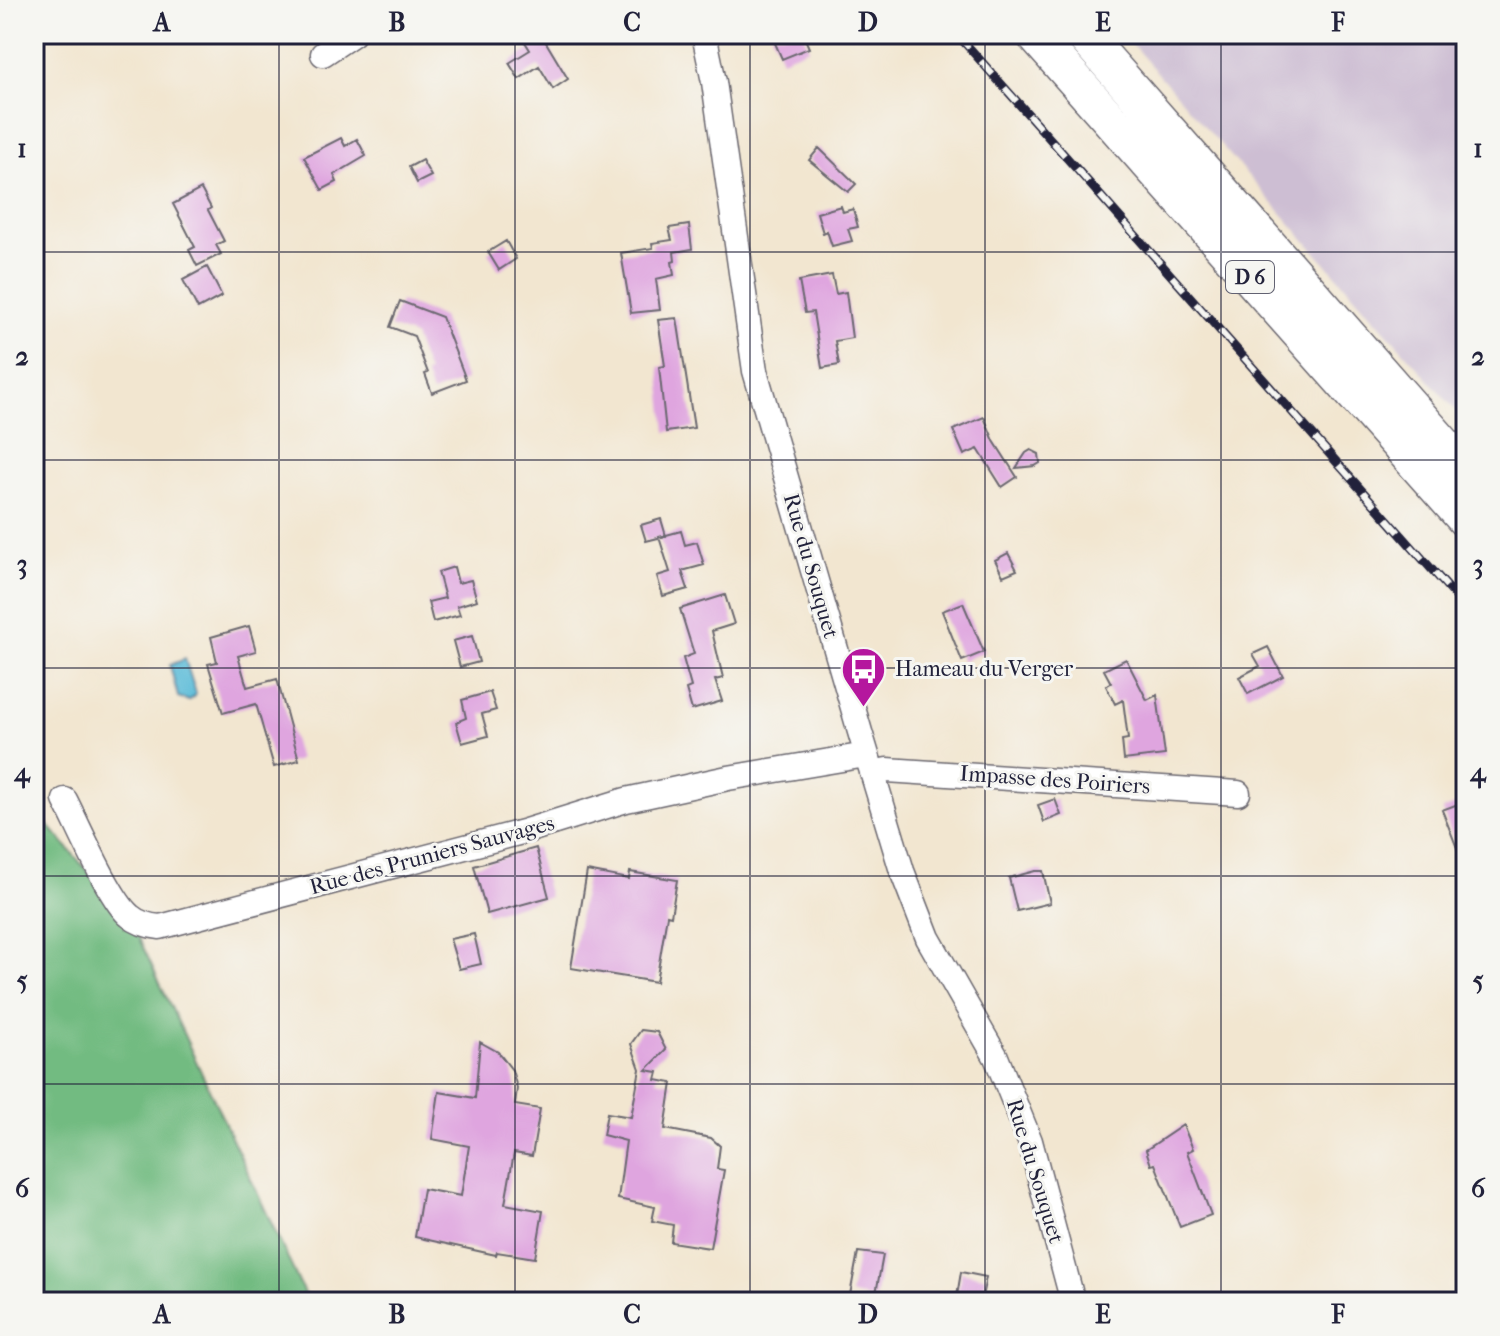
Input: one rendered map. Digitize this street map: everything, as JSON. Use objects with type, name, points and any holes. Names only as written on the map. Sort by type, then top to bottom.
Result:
[{"type":"highway","name":"D 6","points":[[1034,34],[1466,520]]},
{"type":"highway","name":"D 6","points":[[1083,34],[1466,470]]},
{"type":"street","points":[[323,54],[353,34]]},
{"type":"street","name":"Rue du Souquet","points":[[704,34],[714,82],[755,371],[869,764],[902,871],[928,938],[996,1057],[1030,1141],[1073,1302]]},
{"type":"street","name":"Impasse des Poiriers","points":[[869,764],[887,770],[1238,793]]},
{"type":"street","name":"Rue des Pruniers Sauvages","points":[[65,800],[122,906],[130,916],[145,925],[160,927],[526,831],[626,800],[728,778],[869,764]]},
{"type":"shaded area","points":[[1123,34],[1466,34],[1466,422]]},
{"type":"green space","points":[[34,820],[48,825],[131,921],[308,1302],[34,1302]]},
{"type":"water","points":[[185,659],[196,694],[189,701],[178,697],[170,665]]},
{"type":"building","points":[[520,34],[541,34],[568,79],[553,89],[539,66],[519,79],[509,63],[530,50]]},
{"type":"building","points":[[771,34],[803,34],[809,48],[782,59]]},
{"type":"building","points":[[341,138],[345,146],[357,139],[366,156],[334,175],[337,182],[322,190],[304,157]]},
{"type":"building","points":[[819,148],[856,184],[848,192],[809,160]]},
{"type":"building","points":[[422,160],[431,176],[417,183],[409,167]]},
{"type":"building","points":[[201,189],[224,241],[216,245],[221,254],[197,266],[189,250],[195,247],[173,204]]},
{"type":"building","points":[[841,206],[843,212],[853,209],[858,227],[848,229],[852,241],[832,246],[827,231],[823,233],[817,213]]},
{"type":"building","points":[[689,225],[692,249],[674,252],[674,275],[656,279],[660,310],[631,313],[621,253],[653,248],[652,243],[672,240],[669,228]]},
{"type":"building","points":[[506,241],[516,259],[499,270],[488,252]]},
{"type":"building","points":[[207,267],[222,296],[198,309],[183,280]]},
{"type":"building","points":[[832,275],[836,294],[846,292],[852,338],[835,341],[839,365],[822,368],[813,312],[805,313],[799,281]]},
{"type":"building","points":[[400,301],[442,317],[466,380],[432,393],[414,336],[390,327]]},
{"type":"building","points":[[677,318],[694,428],[666,432],[659,367],[665,366],[658,320]]},
{"type":"building","points":[[984,417],[994,441],[1017,477],[1002,487],[978,449],[964,455],[953,430]]},
{"type":"building","points":[[1031,450],[1039,454],[1040,463],[1016,468],[1026,453]]},
{"type":"building","points":[[661,519],[666,536],[646,541],[641,525]]},
{"type":"building","points":[[681,531],[685,545],[697,542],[704,565],[682,571],[688,589],[663,596],[657,576],[670,572],[659,537]]},
{"type":"building","points":[[1008,553],[1017,570],[1003,576],[995,560]]},
{"type":"building","points":[[454,567],[458,583],[471,580],[477,600],[457,606],[460,615],[433,622],[428,602],[445,598],[438,572]]},
{"type":"building","points":[[725,595],[734,624],[712,631],[723,678],[715,680],[722,701],[692,710],[686,689],[691,687],[683,658],[694,654],[680,609]]},
{"type":"building","points":[[963,603],[984,652],[962,661],[942,611]]},
{"type":"building","points":[[249,626],[256,651],[238,656],[247,687],[277,679],[299,760],[274,767],[256,704],[223,713],[208,664],[217,662],[211,637]]},
{"type":"building","points":[[472,636],[479,662],[460,667],[453,641]]},
{"type":"building","points":[[1268,647],[1283,676],[1248,694],[1239,677],[1260,666],[1253,654]]},
{"type":"building","points":[[1126,659],[1147,700],[1157,695],[1165,755],[1124,760],[1122,740],[1128,739],[1123,700],[1115,704],[1106,686],[1111,683],[1104,670]]},
{"type":"building","points":[[490,692],[496,710],[482,714],[488,736],[462,743],[456,722],[466,718],[462,700]]},
{"type":"building","points":[[1055,799],[1061,815],[1044,822],[1038,805]]},
{"type":"building","points":[[1466,801],[1466,868],[1465,868],[1442,810]]},
{"type":"building","points":[[536,848],[549,897],[487,914],[474,866]]},
{"type":"building","points":[[587,871],[629,879],[630,872],[677,880],[671,916],[667,915],[656,982],[571,968]]},
{"type":"building","points":[[1043,871],[1050,903],[1017,911],[1009,878]]},
{"type":"building","points":[[474,934],[481,964],[459,969],[450,939]]},
{"type":"building","points":[[641,1030],[657,1032],[666,1050],[646,1070],[658,1072],[656,1080],[672,1083],[665,1129],[711,1138],[720,1146],[717,1169],[724,1170],[710,1248],[671,1242],[673,1225],[652,1221],[655,1207],[618,1199],[626,1141],[603,1135],[607,1113],[631,1117],[640,1069],[631,1044]]},
{"type":"building","points":[[480,1042],[498,1052],[512,1070],[517,1088],[515,1105],[540,1109],[532,1156],[514,1153],[505,1204],[543,1211],[535,1258],[497,1252],[496,1255],[415,1237],[423,1189],[461,1196],[469,1146],[432,1139],[439,1092],[475,1098]]},
{"type":"building","points":[[1183,1125],[1193,1149],[1187,1152],[1211,1215],[1180,1227],[1155,1164],[1151,1165],[1146,1150]]},
{"type":"building","points":[[858,1252],[883,1255],[875,1299],[850,1295]]},
{"type":"building","points":[[961,1272],[986,1277],[981,1302],[956,1302]]},
{"type":"railway","points":[[957,34],[1466,608]]},
{"type":"place","name":"Hameau du Verger","points":[[864,708]]}]
